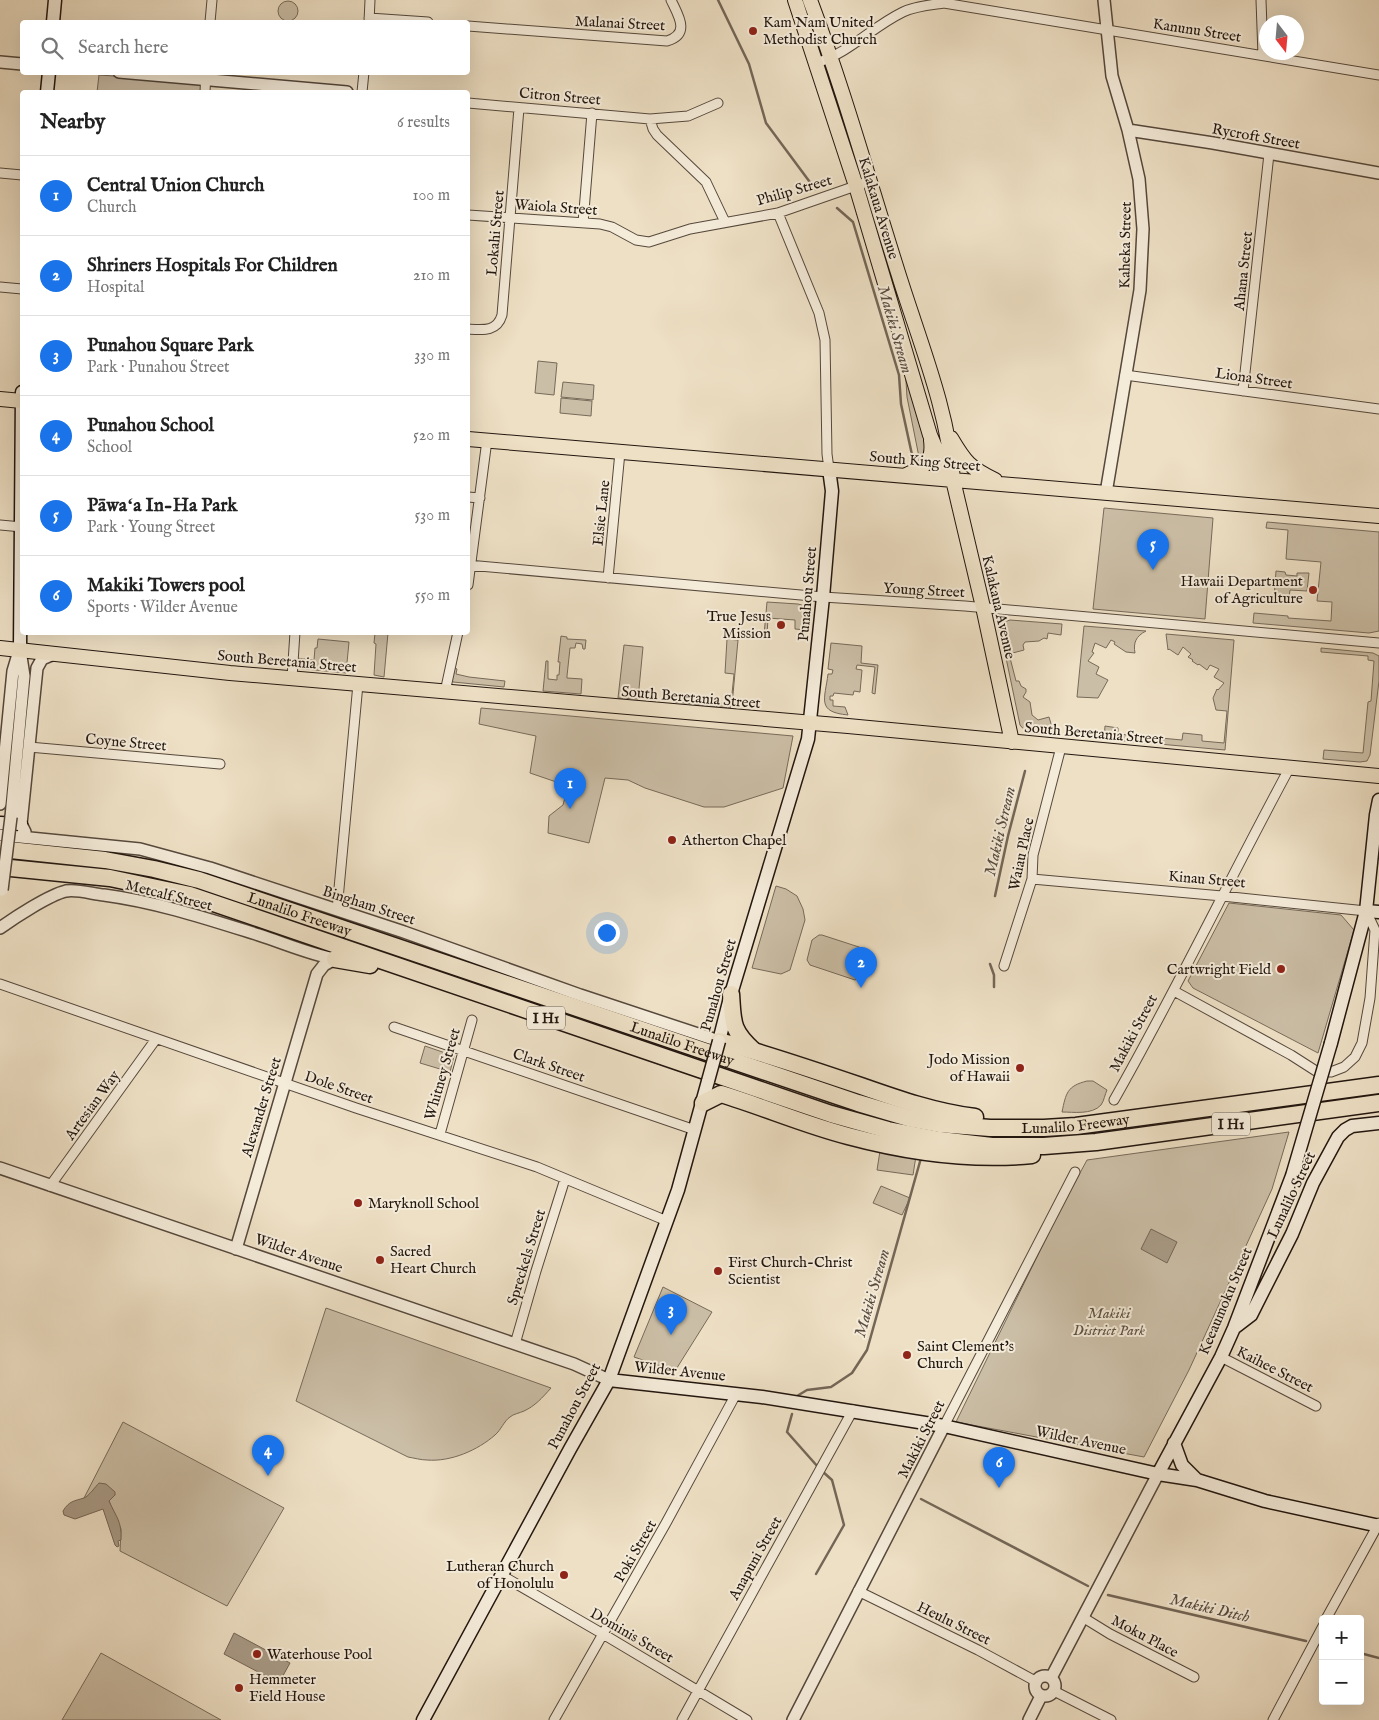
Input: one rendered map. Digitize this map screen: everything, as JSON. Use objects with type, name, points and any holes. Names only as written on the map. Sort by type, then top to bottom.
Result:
[{"type":"highway","name":"Lunalilo Freeway","points":[[0,849],[105,860],[154,868],[199,880],[858,1104],[912,1119],[939,1124],[990,1128],[1076,1126],[1379,1083]]},
{"type":"highway","name":"Lunalilo Freeway","points":[[0,868],[110,878],[172,890],[220,904],[439,981],[822,1111],[888,1130],[940,1140],[992,1146],[1044,1146],[1096,1142],[1374,1106]]},
{"type":"highway","points":[[335,959],[439,981]]},
{"type":"highway","points":[[731,994],[733,1020],[739,1038],[753,1050]]},
{"type":"highway","points":[[719,1042],[753,1050],[907,1102],[956,1115],[1004,1121],[1076,1126]]},
{"type":"highway","points":[[703,1103],[721,1094],[753,1103],[847,1136],[927,1152],[974,1158],[1035,1155],[1096,1142]]},
{"type":"main road","points":[[53,20],[55,0]]},
{"type":"main road","name":"Kalakaua Avenue","points":[[796,0],[856,186],[930,435],[941,461],[953,480]]},
{"type":"main road","name":"Kalakaua Avenue","points":[[810,0],[832,58],[921,342],[945,426],[953,480],[1012,742]]},
{"type":"main road","points":[[47,90],[49,75]]},
{"type":"main road","points":[[0,399],[20,398]]},
{"type":"main road","points":[[945,426],[958,451],[970,466],[1003,484]]},
{"type":"main road","points":[[904,476],[923,467],[929,460],[932,449],[930,435]]},
{"type":"main road","name":"South King Street","points":[[470,439],[1379,516]]},
{"type":"main road","name":"Punahou Street","points":[[422,1720],[609,1380],[668,1221],[703,1103],[731,994],[808,739],[824,597],[832,491],[829,469]]},
{"type":"main road","points":[[20,635],[20,650]]},
{"type":"main road","name":"South Beretania Street","points":[[0,648],[292,678],[1379,776]]},
{"type":"main road","name":"Keeaumoku Street","points":[[1158,1474],[1221,1357],[1261,1261],[1292,1176],[1361,932],[1373,911],[1376,815],[1379,800]]},
{"type":"main road","name":"Lunalilo Street","points":[[1234,1328],[1251,1315],[1292,1234],[1313,1183],[1338,1136],[1352,1126],[1379,1123]]},
{"type":"main road","points":[[1261,1261],[1275,1267]]},
{"type":"main road","name":"Wilder Avenue","points":[[609,1380],[736,1394],[853,1410],[944,1426],[1158,1474],[1197,1480],[1265,1500],[1378,1525]]},
{"type":"main road","points":[[1174,1444],[1182,1465],[1197,1480]]},
{"type":"street","points":[[210,20],[212,0]]},
{"type":"street","points":[[369,20],[370,0]]},
{"type":"street","name":"Malanai Street","points":[[470,26],[663,42],[673,39],[681,27],[671,0]]},
{"type":"street","name":"Kaheka Street","points":[[1104,0],[1112,76],[1128,130],[1139,179],[1143,238],[1140,290],[1106,493]]},
{"type":"street","points":[[1261,0],[1262,15]]},
{"type":"street","name":"Kanunu Street","points":[[816,63],[832,58],[904,12],[923,6],[962,3],[1259,54]]},
{"type":"street","name":"Kanunu Street","points":[[1292,60],[1379,75]]},
{"type":"street","points":[[0,62],[20,64]]},
{"type":"street","points":[[184,75],[329,90]]},
{"type":"street","points":[[362,90],[364,75]]},
{"type":"street","points":[[205,90],[206,76]]},
{"type":"street","name":"Citron Street","points":[[470,103],[650,119],[688,116],[718,103]]},
{"type":"street","name":"Lokahi Street","points":[[470,329],[486,330],[494,328],[502,315],[519,108]]},
{"type":"street","points":[[583,223],[592,114]]},
{"type":"street","points":[[650,119],[657,135],[706,182],[725,222]]},
{"type":"street","name":"Rycroft Street","points":[[1128,130],[1379,173]]},
{"type":"street","name":"Ahana Street","points":[[1243,391],[1269,154]]},
{"type":"street","points":[[0,173],[20,175]]},
{"type":"street","name":"Philip Street","points":[[725,222],[778,212],[870,181]]},
{"type":"street","name":"Punahou Street","points":[[778,212],[818,313],[826,340],[827,454],[829,469]]},
{"type":"street","name":"Waiola Street","points":[[470,215],[606,225],[644,242],[690,229],[725,222]]},
{"type":"street","points":[[0,286],[20,289]]},
{"type":"street","name":"Liona Street","points":[[1125,375],[1379,409]]},
{"type":"street","points":[[470,559],[487,440]]},
{"type":"street","name":"Elsie Lane","points":[[608,578],[620,452]]},
{"type":"street","points":[[470,497],[480,498]]},
{"type":"street","points":[[0,525],[20,527]]},
{"type":"street","name":"Young Street","points":[[470,565],[824,597],[983,607],[1379,643]]},
{"type":"street","points":[[292,678],[294,635]]},
{"type":"street","points":[[445,692],[457,635]]},
{"type":"street","points":[[0,894],[5,876],[24,676],[20,650]]},
{"type":"street","points":[[0,804],[3,746],[13,671],[20,650]]},
{"type":"street","points":[[11,821],[29,748],[39,662],[49,656],[60,654]]},
{"type":"street","points":[[24,676],[34,702]]},
{"type":"street","points":[[337,910],[358,684]]},
{"type":"street","name":"Waiau Place","points":[[1004,966],[1032,879],[1036,842],[1061,746]]},
{"type":"street","name":"Coyne Street","points":[[29,748],[220,764]]},
{"type":"street","name":"Makiki Street","points":[[1114,1100],[1174,991],[1290,768]]},
{"type":"street","points":[[11,821],[27,838]]},
{"type":"street","name":"Bingham Street","points":[[0,835],[140,850],[210,868],[404,932],[607,1005],[719,1042]]},
{"type":"street","name":"Kinau Street","points":[[1032,879],[1373,911]]},
{"type":"street","name":"Metcalf Street","points":[[0,928],[18,916],[68,891],[118,897],[165,907],[310,953],[335,959]]},
{"type":"street","name":"Keeaumoku Street","points":[[1174,991],[1292,1055],[1316,1071],[1331,1072],[1344,1066],[1355,1056],[1362,1043],[1374,998],[1375,930],[1373,911]]},
{"type":"street","points":[[310,953],[317,974]]},
{"type":"street","points":[[317,974],[324,965],[335,959]]},
{"type":"street","name":"Alexander Street","points":[[236,1249],[317,974]]},
{"type":"street","name":"Dole Street","points":[[0,984],[284,1083],[537,1167],[668,1221]]},
{"type":"street","name":"Whitney Street","points":[[440,1134],[472,1020]]},
{"type":"street","name":"Clark Street","points":[[394,1027],[695,1130]]},
{"type":"street","name":"Artesian Way","points":[[50,1186],[156,1039]]},
{"type":"street","name":"Wilder Avenue","points":[[0,1168],[574,1364],[609,1380]]},
{"type":"street","name":"Makiki Street","points":[[794,1720],[858,1591],[917,1481],[1075,1172]]},
{"type":"street","name":"Spreckels Street","points":[[515,1344],[565,1179]]},
{"type":"street","name":"Kaihee Street","points":[[1221,1357],[1316,1406]]},
{"type":"street","name":"Poki Street","points":[[554,1720],[666,1523],[736,1394]]},
{"type":"street","name":"Anapuni Street","points":[[682,1720],[853,1410]]},
{"type":"street","name":"Keeaumoku Street","points":[[1051,1678],[1158,1474]]},
{"type":"street","points":[[1328,1615],[1378,1525]]},
{"type":"street","name":"Dominis Street","points":[[501,1576],[747,1720]]},
{"type":"street","name":"Heulu Street","points":[[858,1591],[978,1650],[1037,1682]]},
{"type":"street","name":"Moku Place","points":[[1084,1618],[1110,1634],[1194,1677]]},
{"type":"street","points":[[1273,1720],[1319,1634]]},
{"type":"street","points":[[1041,1696],[1036,1691],[1037,1682],[1044,1676],[1051,1678],[1054,1691]]},
{"type":"street","points":[[1041,1696],[1049,1695],[1054,1691]]},
{"type":"street","points":[[1054,1691],[1111,1720]]},
{"type":"street","points":[[1029,1720],[1041,1696]]},
{"type":"green space","points":[[284,2],[292,2],[297,7],[297,15],[292,20],[284,20],[279,15],[279,7]]},
{"type":"green space","points":[[99,75],[203,82],[203,90],[97,90]]},
{"type":"green space","points":[[538,361],[557,363],[554,395],[535,393]]},
{"type":"green space","points":[[905,366],[919,411],[926,449],[920,462],[907,397]]},
{"type":"green space","points":[[563,382],[594,385],[593,400],[561,397]]},
{"type":"green space","points":[[561,398],[592,401],[591,416],[560,413]]},
{"type":"green space","points":[[1104,508],[1213,518],[1205,619],[1093,609]]},
{"type":"green space","points":[[1267,522],[1379,532],[1379,631],[1369,633],[1253,623],[1254,613],[1331,621],[1332,602],[1317,601],[1321,562],[1286,559],[1288,530],[1266,528]]},
{"type":"green space","points":[[1276,571],[1285,572],[1286,575],[1297,576],[1297,573],[1309,573],[1307,591],[1290,590],[1289,598],[1274,598]]},
{"type":"green space","points":[[767,602],[805,606],[808,614],[807,630],[795,629],[795,620],[768,618],[767,635],[764,635]]},
{"type":"green space","points":[[1010,620],[1062,624],[1061,635],[1048,633],[1047,639],[1025,642],[1023,645],[1024,650],[1009,654],[1016,681],[1019,681],[1021,686],[1026,689],[1023,697],[1030,702],[1032,715],[1038,720],[1049,717],[1054,734],[1030,732],[1020,725],[1000,629],[1001,623]]},
{"type":"green space","points":[[1084,626],[1146,631],[1136,640],[1134,646],[1135,653],[1126,652],[1111,640],[1106,648],[1095,643],[1092,652],[1094,653],[1088,661],[1099,667],[1096,674],[1108,680],[1098,698],[1077,697]]},
{"type":"green space","points":[[1166,634],[1234,640],[1225,750],[1104,739],[1105,726],[1118,728],[1118,734],[1182,740],[1183,733],[1202,735],[1202,741],[1224,743],[1227,711],[1216,710],[1213,698],[1217,689],[1224,683],[1214,677],[1219,669],[1210,665],[1207,670],[1198,665],[1188,657],[1191,654],[1183,647],[1178,655],[1168,650]]},
{"type":"green space","points":[[375,635],[388,635],[384,677],[374,675],[376,644],[374,643]]},
{"type":"green space","points":[[462,635],[455,668],[457,669],[456,674],[505,681],[504,687],[453,682],[452,679]]},
{"type":"green space","points":[[561,636],[567,637],[567,639],[586,640],[585,649],[583,649],[582,644],[576,643],[575,648],[570,648],[567,676],[567,678],[582,679],[581,694],[543,691],[546,661],[548,661],[548,679],[557,680],[557,675],[559,675],[560,662],[558,662]]},
{"type":"green space","points":[[318,639],[349,642],[346,673],[295,668],[296,658],[314,660]]},
{"type":"green space","points":[[727,639],[738,640],[732,705],[730,708],[675,702],[675,699],[731,704],[734,674],[725,673]]},
{"type":"green space","points":[[831,643],[862,646],[861,663],[878,665],[875,694],[872,693],[875,667],[857,665],[856,669],[862,670],[860,692],[854,691],[853,695],[834,693],[833,696],[830,696],[830,700],[833,700],[833,706],[845,707],[848,715],[831,711],[825,703],[828,674],[832,674],[833,670],[828,669]]},
{"type":"green space","points":[[624,645],[643,647],[638,699],[618,698]]},
{"type":"green space","points":[[1321,648],[1373,653],[1379,656],[1379,681],[1370,755],[1367,761],[1323,759],[1324,750],[1363,753],[1368,702],[1371,701],[1374,661],[1368,660],[1368,656],[1321,652]]},
{"type":"green space","points":[[481,708],[793,736],[783,788],[724,807],[704,807],[645,788],[628,780],[605,778],[589,843],[548,833],[549,816],[563,805],[568,786],[530,773],[536,736],[479,724]]},
{"type":"green space","points":[[776,886],[786,889],[797,896],[803,909],[805,920],[790,970],[781,974],[752,968]]},
{"type":"green space","name":"Cartwright Field","points":[[1229,903],[1341,915],[1354,930],[1318,1053],[1193,988],[1188,981]]},
{"type":"green space","points":[[819,935],[865,949],[867,955],[860,977],[855,980],[810,965],[807,960],[812,940]]},
{"type":"green space","points":[[425,1046],[454,1056],[450,1072],[420,1063]]},
{"type":"green space","points":[[1093,1081],[1107,1090],[1101,1105],[1088,1112],[1062,1112],[1068,1091],[1075,1085]]},
{"type":"green space","name":"Makiki District Park","points":[[1289,1132],[1272,1189],[1189,1370],[1144,1457],[956,1422],[1061,1208],[1087,1160]]},
{"type":"green space","points":[[880,1151],[916,1156],[913,1175],[877,1170]]},
{"type":"green space","points":[[881,1186],[910,1198],[902,1215],[873,1203]]},
{"type":"green space","points":[[663,1287],[712,1312],[675,1371],[634,1357]]},
{"type":"green space","points":[[326,1308],[551,1388],[535,1404],[511,1416],[495,1435],[481,1446],[464,1454],[445,1459],[422,1460],[408,1457],[296,1401]]},
{"type":"green space","points":[[123,1422],[284,1508],[227,1606],[120,1551],[121,1529],[109,1501],[115,1495],[111,1489],[84,1498]]},
{"type":"green space","points":[[101,1653],[221,1720],[62,1720]]},
{"type":"shaded area","points":[[1151,1229],[1177,1242],[1167,1263],[1141,1249]]},
{"type":"shaded area","points":[[99,1483],[106,1484],[115,1492],[115,1495],[109,1501],[121,1528],[121,1540],[118,1541],[119,1546],[117,1547],[103,1509],[75,1519],[64,1515],[63,1511],[67,1505],[86,1497]]},
{"type":"shaded area","points":[[234,1633],[290,1663],[279,1683],[224,1654]]},
{"type":"waterway","name":"Makiki Stream","points":[[718,0],[749,64],[766,123],[815,189]]},
{"type":"waterway","name":"Makiki Stream","points":[[837,208],[853,222],[899,375],[901,404],[914,464]]},
{"type":"waterway","name":"Makiki Stream","points":[[995,896],[1025,771]]},
{"type":"waterway","name":"Makiki Stream","points":[[990,964],[994,975],[994,987]]},
{"type":"waterway","name":"Makiki Stream","points":[[797,1396],[807,1390],[831,1387],[852,1373],[867,1350],[921,1158]]},
{"type":"waterway","name":"Makiki Stream","points":[[792,1414],[787,1432],[818,1467]]},
{"type":"waterway","name":"Makiki Stream","points":[[816,1574],[844,1525],[832,1480],[822,1471]]},
{"type":"waterway","name":"Makiki Ditch","points":[[921,1499],[1088,1586]]},
{"type":"waterway","name":"Makiki Ditch","points":[[1108,1595],[1306,1641]]},
{"type":"waterway","name":"Makiki Ditch","points":[[1364,1654],[1379,1658]]},
{"type":"place","name":"Kam Nam United Methodist Church","points":[[753,31]]},
{"type":"place","name":"Pāwaʻa In-Ha Park","points":[[1153,570]]},
{"type":"place","name":"Hawaii Department of Agriculture","points":[[1313,590]]},
{"type":"place","name":"True Jesus Mission","points":[[781,625]]},
{"type":"place","name":"Central Union Church","points":[[570,809]]},
{"type":"place","name":"Atherton Chapel","points":[[672,840]]},
{"type":"place","name":"Cartwright Field","points":[[1281,969]]},
{"type":"place","name":"Shriners Hospitals For Children","points":[[861,988]]},
{"type":"place","name":"Jodo Mission of Hawaii","points":[[1020,1068]]},
{"type":"place","name":"Maryknoll School","points":[[358,1203]]},
{"type":"place","name":"Sacred Heart Church","points":[[380,1260]]},
{"type":"place","name":"First Church-Christ Scientist","points":[[718,1271]]},
{"type":"place","name":"Punahou Square Park","points":[[671,1335]]},
{"type":"place","name":"Saint Clement's Church","points":[[907,1355]]},
{"type":"place","name":"Punahou School","points":[[268,1476]]},
{"type":"place","name":"Makiki Towers pool","points":[[999,1488]]},
{"type":"place","name":"Lutheran Church of Honolulu","points":[[564,1575]]},
{"type":"place","name":"Waterhouse Pool","points":[[257,1654]]},
{"type":"place","name":"Hemmeter Field House","points":[[239,1688]]}]
